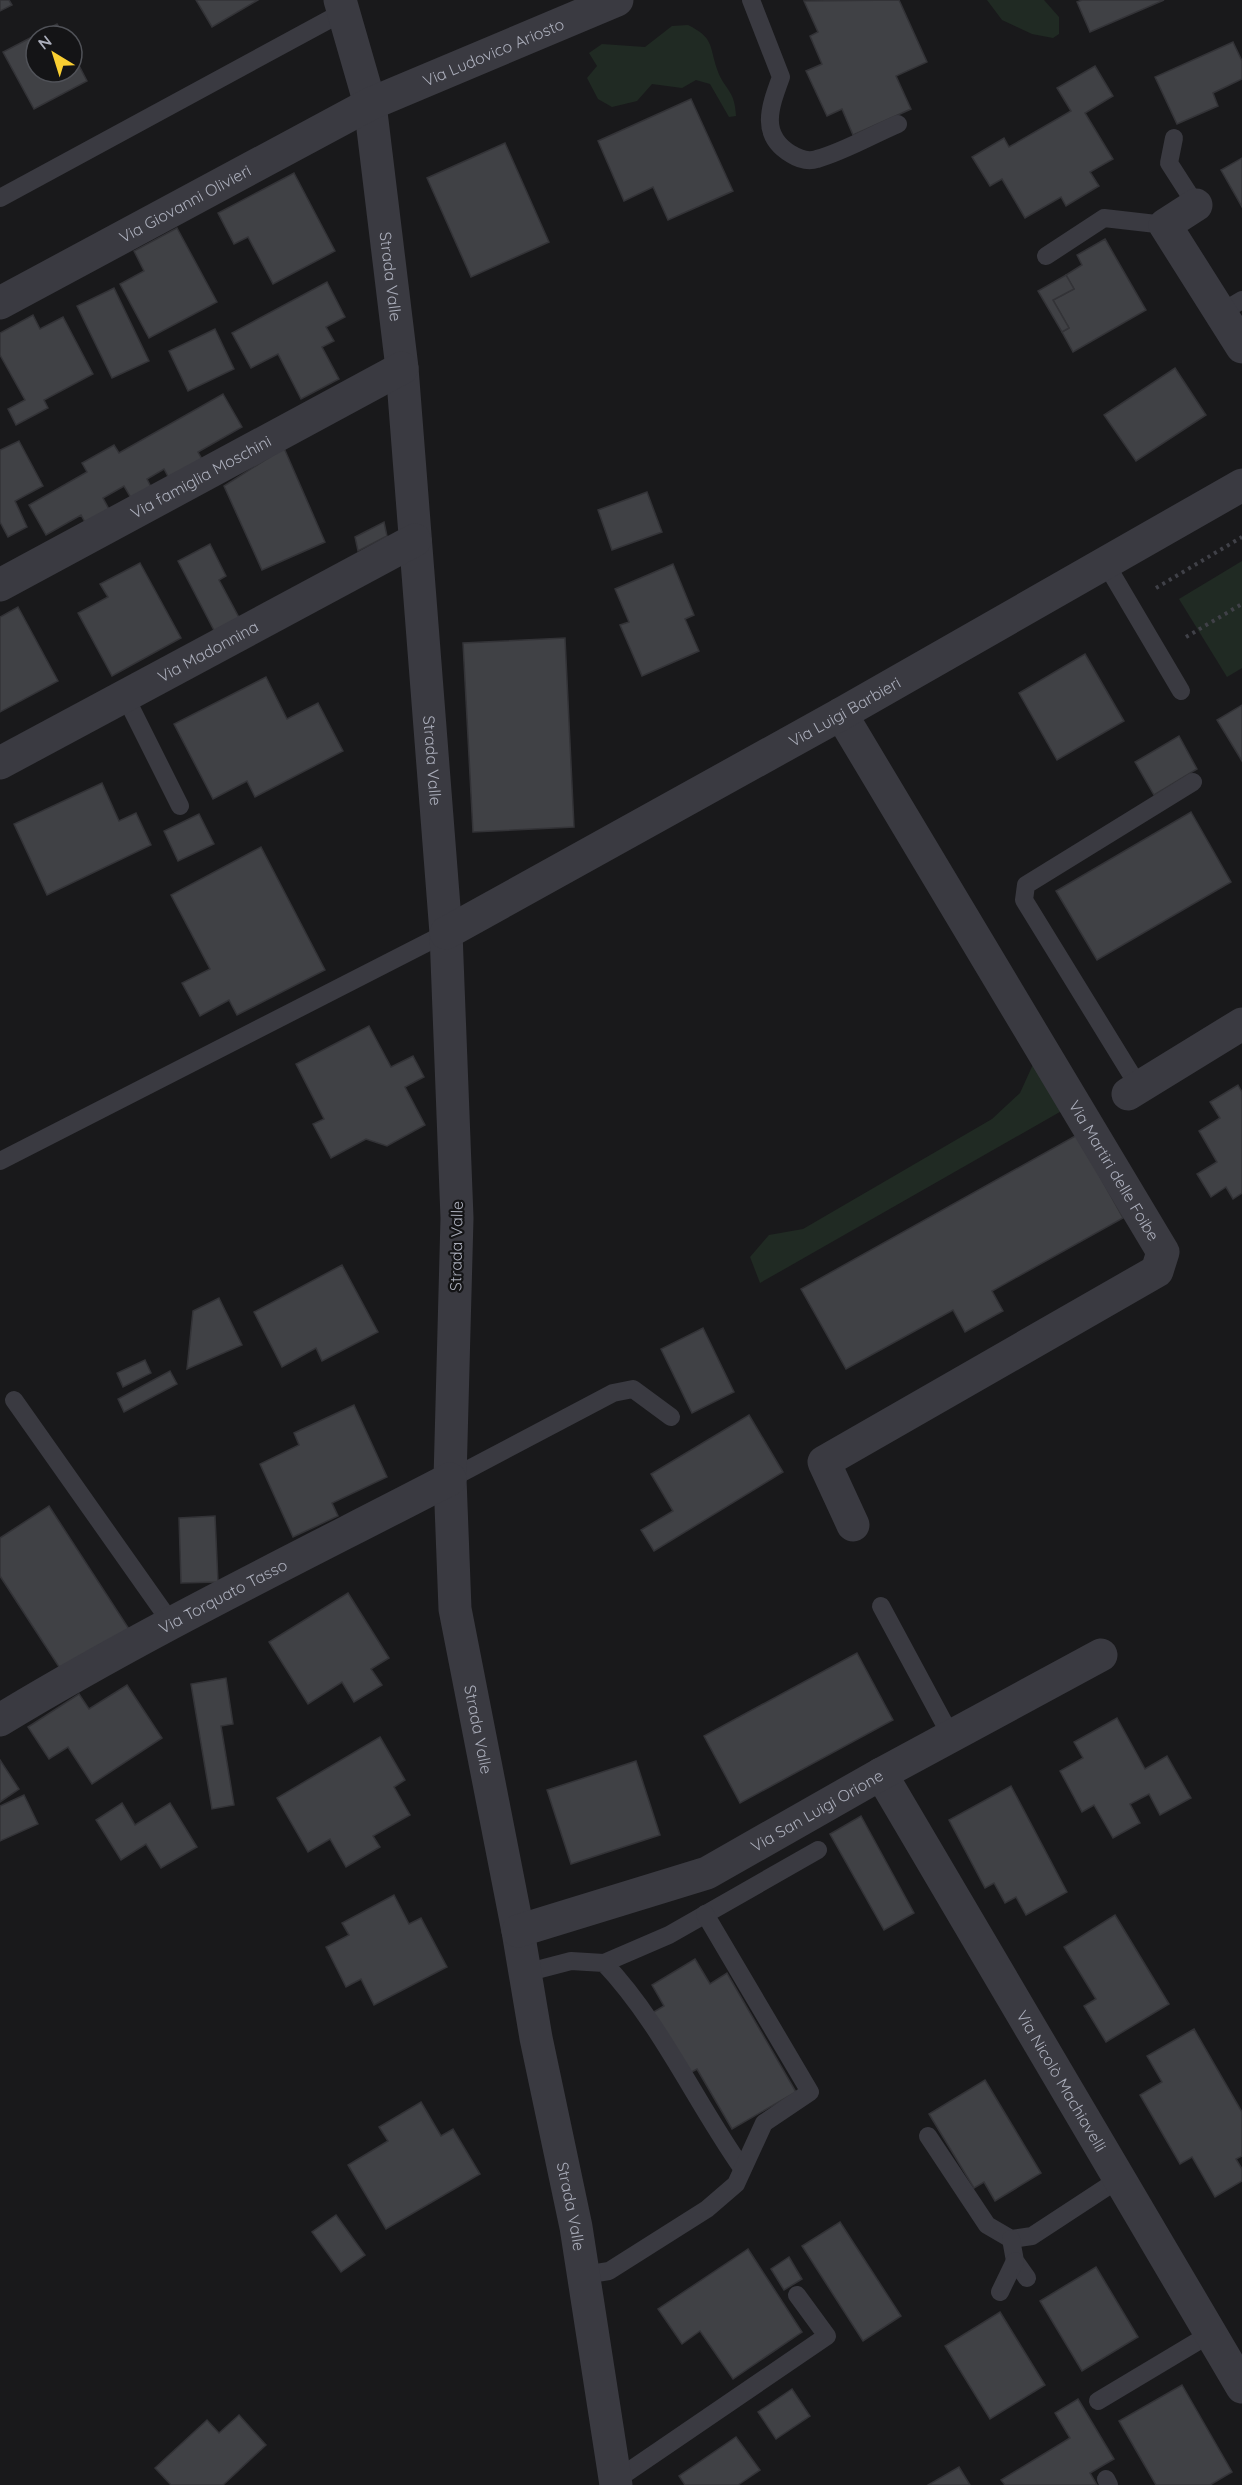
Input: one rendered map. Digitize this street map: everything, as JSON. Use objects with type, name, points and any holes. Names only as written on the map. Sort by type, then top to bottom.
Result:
[{"type":"street","name":"Via Ludovico Ariosto","points":[[370,104],[617,0]]},
{"type":"street","name":"Strada Valle","points":[[343,6],[370,104],[402,368],[446,933],[457,1218],[450,1479],[455,1609],[584,2275],[616,2483]]},
{"type":"street","name":"Via Giovanni Olivieri","points":[[0,303],[370,104]]},
{"type":"street","points":[[1196,205],[1165,225],[1231,306],[1242,347]]},
{"type":"street","name":"Via famiglia Moschini","points":[[0,585],[402,368]]},
{"type":"street","name":"Via Luigi Barbieri","points":[[446,933],[841,714],[1242,485]]},
{"type":"street","name":"Via Madonnina","points":[[0,763],[415,540]]},
{"type":"street","name":"Via Martiri delle Foibe","points":[[841,714],[1163,1252],[1157,1270],[824,1462],[853,1526]]},
{"type":"street","points":[[1133,1091],[1242,1024]]},
{"type":"street","name":"Via Torquato Tasso","points":[[0,1720],[172,1624],[450,1479]]},
{"type":"street","name":"Via San Luigi Orione","points":[[518,1931],[707,1873],[881,1774],[1101,1655]]},
{"type":"street","name":"Via Nicolò Machiavelli","points":[[881,1774],[1242,2387]]},
{"type":"lane","points":[[751,0],[781,77],[771,103],[770,133],[781,148],[799,159],[816,159],[898,124]]},
{"type":"lane","points":[[0,198],[343,6]]},
{"type":"lane","points":[[1174,138],[1169,163],[1196,205]]},
{"type":"lane","points":[[1046,256],[1104,218],[1165,225]]},
{"type":"lane","points":[[1106,564],[1181,691]]},
{"type":"lane","points":[[124,696],[180,806]]},
{"type":"lane","points":[[1133,1091],[1024,900],[1026,885],[1193,782]]},
{"type":"lane","points":[[0,1161],[446,933]]},
{"type":"lane","points":[[450,1479],[613,1393],[633,1389],[670,1417]]},
{"type":"lane","points":[[15,1400],[172,1624]]},
{"type":"lane","points":[[881,1606],[951,1736]]},
{"type":"lane","points":[[525,1973],[571,1961],[604,1963],[669,1935],[818,1850]]},
{"type":"lane","points":[[584,2275],[609,2271],[707,2209],[736,2184],[764,2123],[810,2092],[705,1914]]},
{"type":"lane","points":[[604,1963],[631,1992],[742,2168]]},
{"type":"lane","points":[[928,2136],[987,2225],[1011,2239],[1032,2236],[1119,2179]]},
{"type":"lane","points":[[1011,2239],[1015,2261],[1027,2278]]},
{"type":"lane","points":[[1000,2292],[1015,2261]]},
{"type":"lane","points":[[616,2483],[827,2336],[797,2295]]},
{"type":"lane","points":[[1098,2401],[1210,2334]]},
{"type":"path","points":[[1129,604],[1242,537]]},
{"type":"path","points":[[1158,653],[1242,604]]},
{"type":"shaded area","points":[[987,0],[1044,0],[1059,17],[1059,34],[1053,38],[1032,34],[1002,20]]},
{"type":"shaded area","points":[[688,25],[702,34],[709,43],[720,76],[734,100],[736,116],[729,117],[710,84],[696,80],[682,88],[652,84],[637,101],[612,107],[598,99],[587,78],[597,66],[589,53],[602,44],[645,47],[672,26]]},
{"type":"shaded area","points":[[1242,561],[1242,668],[1227,677],[1179,599]]},
{"type":"shaded area","points":[[1035,1060],[1065,1109],[760,1283],[750,1257],[769,1235],[803,1229],[992,1119],[1020,1093]]},
{"type":"building","points":[[0,0],[9,0],[12,5],[0,11]]},
{"type":"building","points":[[196,0],[258,0],[212,27]]},
{"type":"building","points":[[899,0],[927,62],[896,76],[911,109],[853,135],[842,109],[827,116],[806,71],[822,64],[810,36],[818,32],[804,1]]},
{"type":"building","points":[[1082,0],[1164,0],[1090,32],[1077,2]]},
{"type":"building","points":[[24,41],[24,84],[81,84],[34,109],[3,52]]},
{"type":"building","points":[[1233,42],[1242,61],[1242,79],[1213,93],[1218,106],[1177,124],[1155,77]]},
{"type":"building","points":[[1095,66],[1113,96],[1085,113],[1113,159],[1090,172],[1099,186],[1066,206],[1061,197],[1025,218],[1002,179],[990,186],[972,157],[1004,138],[1009,147],[1071,111],[1057,88]]},
{"type":"building","points":[[691,99],[733,191],[668,220],[653,187],[624,201],[598,141]]},
{"type":"building","points":[[505,143],[549,242],[471,277],[427,178]]},
{"type":"building","points":[[1242,158],[1242,207],[1221,170]]},
{"type":"building","points":[[294,173],[335,251],[273,284],[248,237],[234,244],[218,213]]},
{"type":"building","points":[[177,228],[217,302],[149,338],[120,284],[144,271],[134,251]]},
{"type":"building","points":[[1105,239],[1146,310],[1073,352],[1062,332],[1069,328],[1053,300],[1074,289],[1066,275],[1082,265],[1077,255]]},
{"type":"building","points":[[1066,275],[1074,289],[1053,300],[1069,328],[1062,332],[1038,291]]},
{"type":"building","points":[[327,282],[345,317],[326,327],[334,341],[322,347],[339,379],[301,399],[278,354],[251,368],[232,333]]},
{"type":"building","points":[[114,288],[149,361],[112,378],[77,306]]},
{"type":"building","points":[[33,315],[40,329],[63,317],[93,374],[44,400],[48,408],[16,425],[8,409],[25,400],[0,355],[0,333]]},
{"type":"building","points":[[215,329],[234,369],[188,391],[169,351]]},
{"type":"building","points":[[1175,368],[1206,415],[1136,461],[1104,415]]},
{"type":"building","points":[[223,394],[242,427],[198,452],[204,463],[171,482],[164,469],[147,479],[151,487],[131,498],[124,486],[103,498],[110,511],[86,524],[81,515],[46,535],[29,505],[87,472],[82,463],[114,445],[119,453]]},
{"type":"building","points":[[19,441],[43,486],[15,501],[27,527],[8,537],[0,522],[0,450]]},
{"type":"building","points":[[284,448],[325,542],[262,570],[224,486]]},
{"type":"building","points":[[647,492],[662,532],[612,550],[598,510]]},
{"type":"building","points":[[384,522],[387,536],[358,551],[355,537]]},
{"type":"building","points":[[210,544],[226,576],[219,580],[243,625],[218,638],[178,561]]},
{"type":"building","points":[[140,563],[181,638],[112,676],[78,613],[108,597],[100,584]]},
{"type":"building","points":[[673,564],[694,615],[685,619],[699,651],[642,676],[620,625],[629,622],[615,589]]},
{"type":"building","points":[[18,607],[58,681],[0,712],[0,617]]},
{"type":"building","points":[[565,638],[574,827],[473,832],[463,643]]},
{"type":"building","points":[[1085,654],[1124,721],[1057,760],[1019,693]]},
{"type":"building","points":[[266,677],[287,719],[318,703],[343,751],[255,797],[247,781],[213,799],[174,724]]},
{"type":"building","points":[[1242,705],[1242,761],[1217,720]]},
{"type":"building","points":[[1179,736],[1197,769],[1154,795],[1135,762]]},
{"type":"building","points":[[102,783],[119,821],[136,813],[151,845],[47,895],[14,824]]},
{"type":"building","points":[[1191,812],[1231,882],[1097,960],[1056,891]]},
{"type":"building","points":[[199,814],[214,844],[178,861],[164,831]]},
{"type":"building","points":[[261,847],[325,970],[237,1015],[229,1000],[200,1016],[182,983],[210,969],[171,895]]},
{"type":"building","points":[[369,1026],[391,1067],[413,1056],[424,1077],[405,1087],[425,1125],[387,1146],[366,1139],[331,1158],[313,1124],[324,1119],[296,1064]]},
{"type":"building","points":[[1238,1085],[1242,1092],[1242,1193],[1233,1199],[1226,1187],[1211,1197],[1197,1174],[1217,1162],[1199,1131],[1220,1118],[1210,1102]]},
{"type":"building","points":[[1077,1135],[1123,1218],[992,1291],[1003,1311],[965,1332],[953,1310],[846,1369],[801,1289]]},
{"type":"building","points":[[342,1265],[378,1332],[322,1361],[316,1348],[282,1367],[254,1312]]},
{"type":"building","points":[[219,1298],[242,1345],[187,1369],[193,1311]]},
{"type":"building","points":[[703,1328],[734,1392],[692,1413],[661,1349]]},
{"type":"building","points":[[145,1360],[151,1373],[123,1387],[117,1373]]},
{"type":"building","points":[[170,1371],[177,1384],[124,1412],[118,1399]]},
{"type":"building","points":[[354,1405],[387,1477],[332,1503],[338,1516],[293,1537],[260,1464],[299,1445],[294,1433]]},
{"type":"building","points":[[749,1415],[783,1472],[654,1551],[641,1530],[673,1511],[651,1474]]},
{"type":"building","points":[[49,1506],[129,1629],[63,1673],[0,1576],[0,1538]]},
{"type":"building","points":[[215,1516],[218,1582],[181,1583],[179,1518]]},
{"type":"building","points":[[348,1593],[389,1658],[371,1669],[382,1685],[354,1702],[342,1682],[308,1704],[269,1642]]},
{"type":"building","points":[[857,1653],[893,1720],[740,1803],[704,1736]]},
{"type":"building","points":[[226,1678],[233,1724],[221,1726],[234,1805],[212,1809],[191,1684]]},
{"type":"building","points":[[127,1685],[162,1738],[92,1784],[68,1747],[49,1759],[28,1727],[79,1694],[89,1709]]},
{"type":"building","points":[[1117,1718],[1145,1769],[1167,1756],[1191,1798],[1160,1815],[1149,1794],[1130,1804],[1140,1823],[1113,1838],[1094,1805],[1082,1812],[1060,1771],[1083,1758],[1074,1742]]},
{"type":"building","points":[[380,1737],[405,1780],[394,1787],[410,1815],[373,1836],[380,1847],[346,1867],[330,1839],[308,1852],[277,1798]]},
{"type":"building","points":[[0,1760],[19,1789],[0,1802]]},
{"type":"building","points":[[636,1761],[660,1835],[571,1864],[547,1790]]},
{"type":"building","points":[[1011,1786],[1067,1892],[1026,1915],[1016,1897],[1005,1903],[994,1883],[985,1888],[949,1820]]},
{"type":"building","points":[[24,1795],[38,1824],[0,1841],[0,1806]]},
{"type":"building","points":[[122,1803],[135,1825],[170,1803],[197,1847],[161,1868],[146,1844],[121,1860],[96,1820]]},
{"type":"building","points":[[861,1816],[914,1913],[884,1930],[830,1834]]},
{"type":"building","points":[[394,1895],[409,1924],[421,1918],[447,1967],[374,2005],[361,1979],[346,1987],[326,1947],[349,1935],[342,1923]]},
{"type":"building","points":[[1115,1915],[1169,2004],[1106,2042],[1084,2006],[1096,1999],[1064,1947]]},
{"type":"building","points":[[695,1959],[710,1984],[727,1973],[796,2092],[732,2129],[697,2069],[688,2074],[652,2013],[664,2006],[652,1985]]},
{"type":"building","points":[[1194,2029],[1242,2112],[1242,2156],[1236,2159],[1242,2169],[1242,2181],[1215,2197],[1192,2157],[1180,2164],[1140,2095],[1162,2082],[1147,2056]]},
{"type":"building","points":[[985,2080],[1041,2173],[995,2201],[984,2182],[974,2188],[929,2114]]},
{"type":"building","points":[[421,2102],[441,2136],[453,2129],[480,2174],[386,2229],[348,2165],[388,2141],[379,2127]]},
{"type":"building","points":[[336,2215],[365,2255],[341,2272],[312,2232]]},
{"type":"building","points":[[840,2222],[901,2316],[863,2341],[802,2246]]},
{"type":"building","points":[[748,2249],[802,2332],[733,2379],[700,2331],[682,2344],[658,2309]]},
{"type":"building","points":[[789,2257],[802,2279],[784,2290],[771,2269]]},
{"type":"building","points":[[1096,2267],[1138,2337],[1082,2371],[1040,2301]]},
{"type":"building","points":[[1000,2312],[1045,2385],[990,2419],[945,2346]]},
{"type":"building","points":[[1182,2385],[1232,2472],[1210,2485],[1156,2485],[1119,2421]]},
{"type":"building","points":[[792,2389],[810,2416],[776,2439],[758,2412]]},
{"type":"building","points":[[1078,2399],[1114,2459],[1090,2473],[1097,2485],[1005,2485],[1001,2480],[1070,2438],[1055,2413]]},
{"type":"building","points":[[239,2415],[266,2445],[223,2485],[171,2485],[155,2468],[207,2420],[219,2433]]},
{"type":"building","points":[[736,2437],[760,2470],[738,2485],[685,2485],[679,2476]]},
{"type":"building","points":[[959,2467],[970,2485],[928,2485]]}]
